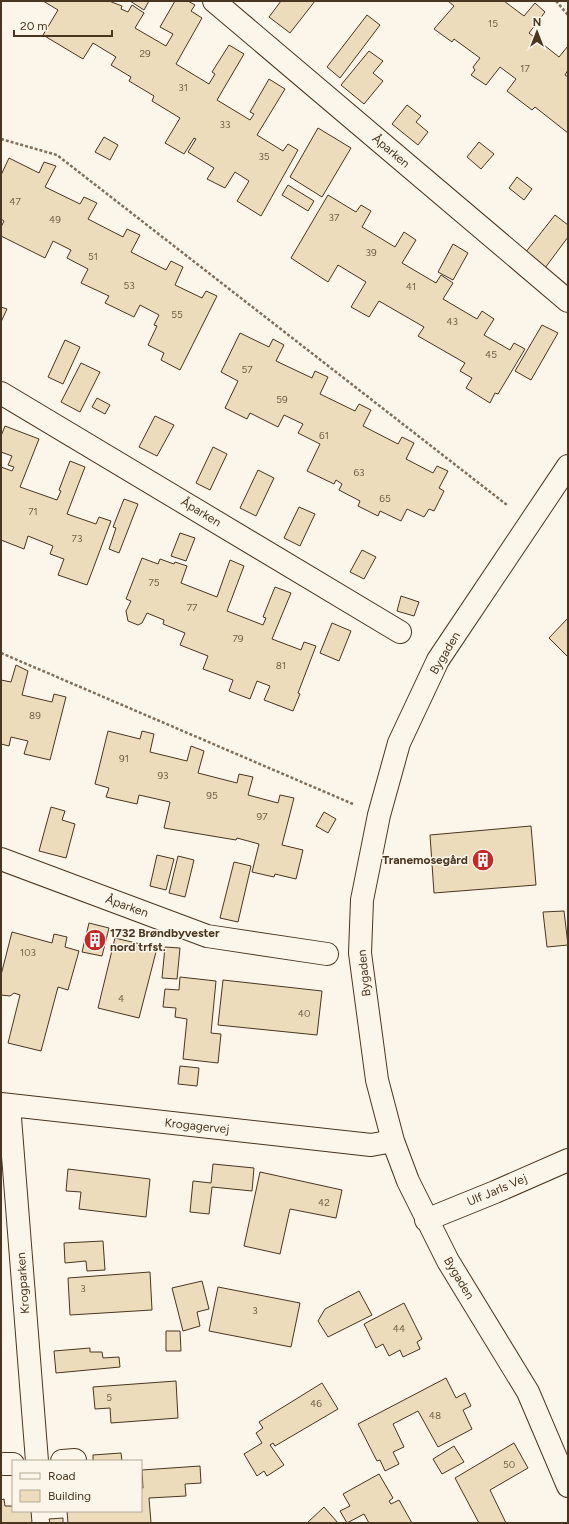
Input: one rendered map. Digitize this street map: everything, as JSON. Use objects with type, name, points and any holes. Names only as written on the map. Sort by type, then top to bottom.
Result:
[{"type":"street","name":"Åparken","points":[[214,1],[568,301]]},
{"type":"street","name":"Åparken","points":[[1,393],[400,632]]},
{"type":"street","name":"Bygaden","points":[[568,466],[438,660],[399,743],[379,815],[362,900],[360,953],[377,1080],[393,1141],[408,1181],[426,1220],[448,1261],[528,1392],[568,1486]]},
{"type":"street","name":"Åparken","points":[[1,859],[206,936],[327,954]]},
{"type":"street","name":"Krogagervej","points":[[5,1105],[371,1145],[393,1141]]},
{"type":"street","name":"Krogparken","points":[[5,1105],[37,1460]]},
{"type":"street","name":"Ulf Jarls Vej","points":[[426,1220],[568,1160]]},
{"type":"path","points":[[556,1],[568,14]]},
{"type":"path","points":[[1,139],[57,155],[530,522]]},
{"type":"path","points":[[1,653],[379,815]]},
{"type":"building","points":[[43,1],[109,1],[122,6],[121,9],[128,12],[132,5],[144,13],[135,28],[166,46],[173,34],[160,27],[175,1],[188,1],[195,5],[191,11],[202,18],[176,64],[209,84],[215,74],[212,72],[229,45],[244,54],[217,100],[250,120],[254,114],[250,112],[269,79],[285,89],[257,135],[283,151],[288,144],[298,150],[261,216],[237,201],[249,181],[235,172],[225,188],[207,179],[214,168],[188,152],[196,139],[194,138],[184,154],[165,143],[180,118],[152,101],[154,96],[129,81],[131,77],[111,65],[116,57],[93,43],[83,59],[43,35],[58,10]]},
{"type":"building","points":[[130,1],[149,1],[144,10]]},
{"type":"building","points":[[281,1],[315,1],[290,33],[269,17]]},
{"type":"building","points":[[448,1],[504,1],[524,16],[535,3],[545,12],[529,33],[559,57],[568,46],[568,70],[565,75],[568,77],[568,133],[535,107],[532,110],[507,91],[516,79],[500,67],[486,85],[471,75],[475,70],[473,67],[480,58],[454,39],[452,42],[434,29],[454,6]]},
{"type":"building","points":[[367,15],[380,25],[340,78],[327,67]]},
{"type":"building","points":[[369,51],[383,61],[373,73],[383,81],[364,104],[341,85]]},
{"type":"building","points":[[407,105],[421,116],[416,122],[428,132],[418,145],[392,124]]},
{"type":"building","points":[[318,128],[351,148],[322,197],[290,177]]},
{"type":"building","points":[[104,137],[118,145],[110,160],[95,152]]},
{"type":"building","points":[[479,142],[494,154],[481,169],[467,157]]},
{"type":"building","points":[[9,158],[39,173],[44,162],[56,166],[45,187],[80,204],[84,197],[97,203],[88,219],[123,237],[127,229],[140,235],[131,252],[166,270],[171,261],[183,267],[175,285],[202,298],[206,291],[217,296],[180,370],[161,360],[164,353],[148,345],[157,326],[154,325],[159,315],[140,305],[134,317],[105,303],[109,296],[81,283],[88,269],[67,258],[71,250],[53,241],[45,258],[1,236],[1,227],[4,221],[1,219],[1,175]]},
{"type":"building","points":[[517,177],[532,189],[524,200],[509,188]]},
{"type":"building","points":[[288,185],[314,201],[308,211],[282,195]]},
{"type":"building","points":[[328,195],[356,212],[361,205],[371,211],[362,227],[395,247],[404,232],[416,240],[402,263],[436,283],[441,275],[453,283],[443,299],[477,319],[482,311],[494,319],[484,335],[510,350],[514,343],[525,349],[498,394],[495,393],[490,403],[466,388],[472,378],[460,371],[465,363],[418,336],[424,327],[379,301],[369,317],[351,307],[366,282],[338,265],[328,282],[291,258]]},
{"type":"building","points":[[555,215],[568,225],[568,237],[545,268],[525,253]]},
{"type":"building","points":[[453,244],[468,253],[453,280],[438,272]]},
{"type":"building","points":[[1,307],[7,309],[1,322]]},
{"type":"building","points":[[542,325],[558,333],[531,380],[515,371]]},
{"type":"building","points":[[240,333],[269,347],[273,339],[284,345],[276,361],[312,378],[315,371],[328,377],[320,394],[355,411],[359,404],[371,410],[363,426],[398,444],[402,437],[414,443],[406,459],[433,473],[437,466],[448,471],[439,488],[444,491],[434,511],[429,509],[424,517],[407,509],[401,521],[380,511],[378,516],[358,506],[360,501],[339,490],[342,484],[336,480],[334,484],[307,471],[320,444],[298,433],[303,424],[284,415],[278,427],[250,413],[247,419],[225,408],[238,381],[221,372]]},
{"type":"building","points":[[65,340],[80,347],[63,384],[48,377]]},
{"type":"building","points":[[81,363],[100,372],[80,412],[61,402]]},
{"type":"building","points":[[97,398],[110,405],[105,414],[92,407]]},
{"type":"building","points":[[155,416],[174,425],[157,456],[139,447]]},
{"type":"building","points":[[5,426],[39,439],[20,487],[57,500],[61,491],[59,490],[70,461],[85,467],[67,514],[96,524],[99,517],[111,521],[87,585],[58,575],[64,559],[50,554],[53,546],[28,536],[24,549],[1,540],[1,467],[12,471],[14,467],[8,465],[12,456],[1,452],[1,436]]},
{"type":"building","points":[[213,447],[227,454],[210,490],[196,483]]},
{"type":"building","points":[[258,470],[274,478],[256,516],[240,508]]},
{"type":"building","points":[[124,499],[138,504],[119,553],[109,549],[116,528],[113,527]]},
{"type":"building","points":[[299,507],[315,514],[300,546],[284,538]]},
{"type":"building","points":[[180,533],[195,538],[186,561],[171,556]]},
{"type":"building","points":[[362,550],[376,557],[364,579],[350,572]]},
{"type":"building","points":[[142,558],[158,564],[160,559],[174,564],[175,562],[187,566],[181,583],[217,597],[230,560],[244,566],[227,611],[263,625],[266,618],[263,617],[275,587],[291,593],[272,639],[301,650],[304,642],[316,646],[298,693],[300,694],[293,711],[264,700],[270,686],[257,681],[250,699],[229,691],[233,680],[203,669],[208,656],[180,645],[185,633],[163,624],[164,620],[147,613],[142,623],[138,625],[128,621],[126,611],[131,601],[126,599]]},
{"type":"building","points":[[401,596],[419,602],[414,616],[397,611]]},
{"type":"building","points":[[568,618],[568,657],[549,638]]},
{"type":"building","points":[[332,623],[351,631],[339,661],[320,653]]},
{"type":"building","points":[[16,665],[28,671],[22,695],[52,702],[54,694],[66,697],[50,760],[24,754],[28,741],[11,737],[9,746],[1,744],[1,680],[11,682]]},
{"type":"building","points":[[108,731],[140,739],[142,731],[154,734],[150,752],[187,761],[191,746],[204,751],[198,773],[237,783],[239,774],[253,777],[248,795],[278,803],[280,795],[294,798],[282,845],[303,850],[296,879],[275,874],[274,877],[252,872],[259,844],[237,838],[236,840],[164,828],[170,802],[139,795],[137,804],[106,797],[109,788],[95,784]]},
{"type":"building","points":[[51,807],[65,811],[62,820],[75,824],[66,858],[39,851]]},
{"type":"building","points":[[324,812],[336,819],[328,833],[316,826]]},
{"type":"building","name":"Tranemosegård","points":[[531,826],[536,885],[434,893],[430,835]]},
{"type":"building","points":[[157,855],[174,859],[166,890],[150,886]]},
{"type":"building","points":[[178,856],[194,860],[185,897],[169,893]]},
{"type":"building","points":[[234,862],[251,866],[238,922],[220,918]]},
{"type":"building","points":[[564,911],[568,945],[547,947],[543,912]]},
{"type":"building","name":"1732 Brøndbyvester nord trfst.","points":[[89,923],[109,928],[102,956],[82,952]]},
{"type":"building","points":[[12,932],[52,943],[54,934],[67,937],[65,947],[79,951],[68,990],[58,987],[41,1051],[8,1043],[20,995],[14,993],[10,996],[1,995],[1,975]]},
{"type":"building","points":[[115,938],[157,948],[139,1018],[98,1008]]},
{"type":"building","points":[[165,947],[180,948],[177,979],[162,978]]},
{"type":"building","points":[[180,977],[216,981],[211,1033],[221,1034],[218,1063],[183,1059],[187,1019],[175,1017],[176,1008],[163,1007],[165,989],[179,990]]},
{"type":"building","points":[[223,980],[322,991],[317,1035],[218,1025]]},
{"type":"building","points":[[180,1066],[199,1068],[197,1086],[178,1084]]},
{"type":"building","points":[[213,1164],[254,1168],[252,1191],[212,1187],[209,1214],[190,1212],[193,1181],[211,1183]]},
{"type":"building","points":[[68,1169],[150,1179],[146,1217],[79,1209],[81,1192],[66,1191]]},
{"type":"building","points":[[260,1172],[342,1190],[336,1218],[290,1209],[280,1254],[244,1246]]},
{"type":"building","points":[[103,1241],[105,1270],[87,1271],[86,1261],[65,1263],[64,1243]]},
{"type":"building","points":[[150,1272],[152,1310],[70,1315],[68,1278]]},
{"type":"building","points":[[202,1281],[209,1309],[197,1312],[200,1326],[183,1331],[172,1288]]},
{"type":"building","points":[[218,1287],[300,1303],[291,1347],[209,1331]]},
{"type":"building","points":[[359,1291],[372,1315],[328,1337],[318,1321],[325,1309]]},
{"type":"building","points":[[404,1303],[422,1339],[417,1342],[420,1349],[403,1357],[400,1350],[389,1356],[383,1344],[376,1348],[364,1324]]},
{"type":"building","points":[[166,1331],[180,1331],[181,1351],[166,1351]]},
{"type":"building","points":[[90,1348],[90,1352],[102,1352],[103,1358],[119,1357],[120,1367],[56,1373],[54,1351]]},
{"type":"building","points":[[446,1378],[456,1398],[465,1393],[471,1406],[463,1410],[472,1429],[438,1447],[418,1411],[393,1424],[404,1447],[393,1452],[399,1464],[385,1471],[380,1460],[377,1461],[358,1424]]},
{"type":"building","points":[[176,1381],[178,1418],[111,1423],[110,1408],[95,1409],[93,1387]]},
{"type":"building","points":[[322,1383],[338,1409],[275,1446],[273,1443],[270,1445],[284,1465],[267,1476],[264,1471],[257,1476],[244,1454],[262,1443],[256,1433],[263,1428],[259,1422]]},
{"type":"building","points":[[514,1443],[528,1468],[490,1490],[506,1523],[479,1523],[455,1478]]},
{"type":"building","points":[[454,1446],[464,1462],[442,1474],[433,1459]]},
{"type":"building","points":[[121,1453],[122,1460],[93,1460],[93,1455]]},
{"type":"building","points":[[200,1466],[201,1483],[185,1484],[186,1496],[149,1498],[151,1523],[68,1523],[67,1512],[142,1512],[142,1470]]},
{"type":"building","points":[[379,1474],[393,1498],[389,1501],[391,1504],[399,1500],[412,1523],[369,1523],[364,1514],[347,1523],[340,1511],[350,1506],[343,1494]]},
{"type":"building","points":[[4,1499],[5,1506],[12,1506],[12,1512],[31,1512],[32,1523],[1,1523],[1,1500]]},
{"type":"building","points":[[324,1507],[338,1523],[307,1523]]},
{"type":"building","points":[[63,1518],[63,1523],[50,1523],[49,1519]]},
{"type":"place","name":"Tranemosegård","points":[[483,860]]},
{"type":"place","name":"1732 Brøndbyvester nord trfst.","points":[[95,940]]}]
